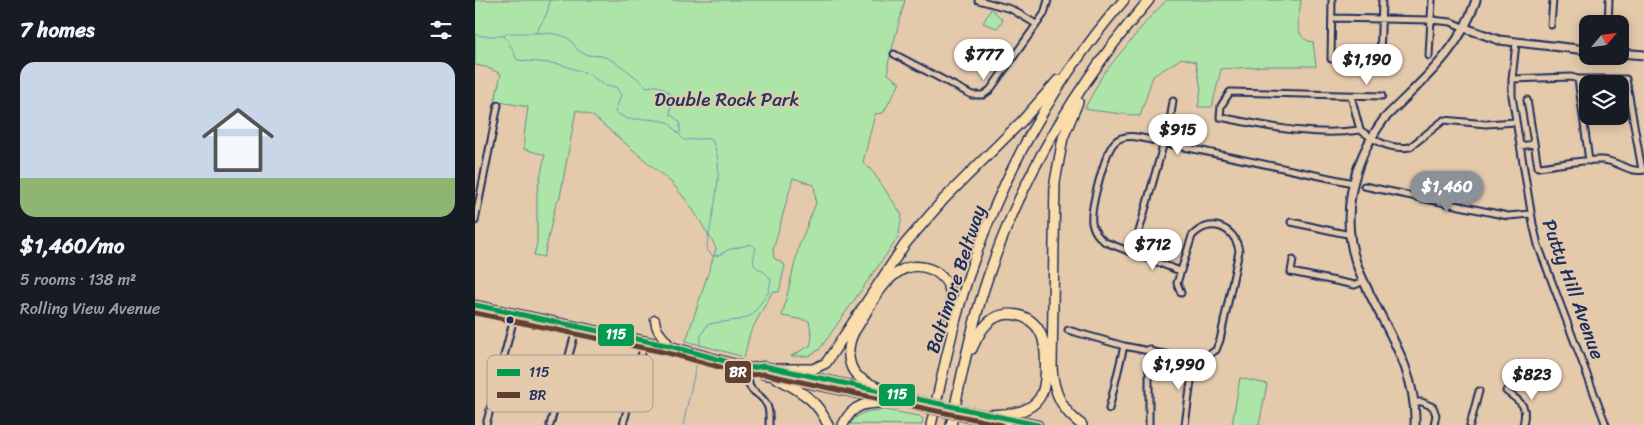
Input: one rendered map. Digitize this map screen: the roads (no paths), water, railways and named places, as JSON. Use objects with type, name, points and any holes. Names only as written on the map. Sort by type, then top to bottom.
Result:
[{"type":"highway","name":"Baltimore Beltway","points":[[931,425],[963,296],[993,210],[1032,132],[1077,60],[1124,0]]},
{"type":"highway","name":"Baltimore Beltway","points":[[951,425],[989,274],[1010,218],[1034,168],[1063,116],[1115,40],[1149,0]]},
{"type":"highway","points":[[1082,425],[1073,419],[1062,406],[1055,391],[1053,377],[1053,211],[1056,167],[1067,126],[1077,104],[1111,50],[1149,0]]},
{"type":"highway","points":[[777,373],[813,369],[826,363],[905,244],[944,199],[1022,121],[1077,60]]},
{"type":"highway","points":[[896,395],[857,376],[851,365],[848,353],[850,339],[879,294],[892,277],[904,269],[913,266],[930,268],[940,275],[948,285],[952,302],[945,365]]},
{"type":"highway","points":[[964,368],[982,330],[988,322],[997,317],[1007,314],[1020,315],[1030,320],[1041,332],[1045,345],[1044,381],[1039,398],[1030,407],[993,421]]},
{"type":"highway","points":[[777,373],[816,404],[828,425]]},
{"type":"highway","points":[[843,425],[852,411],[868,403],[903,402]]},
{"type":"main road","points":[[1415,425],[1415,402],[1410,377],[1402,354],[1364,281],[1354,255],[1349,209],[1353,183],[1361,157],[1371,138],[1384,119],[1439,64],[1465,28],[1476,0]]},
{"type":"main road","points":[[1465,28],[1492,38],[1516,43],[1579,49]]},
{"type":"main road","points":[[1629,54],[1644,55]]},
{"type":"main road","points":[[475,305],[670,346],[750,368],[762,374],[777,373],[896,395],[925,405]]},
{"type":"main road","points":[[655,320],[657,332],[670,346]]},
{"type":"main road","points":[[777,373],[903,402],[967,414],[1006,425]]},
{"type":"main road","points":[[993,421],[1038,425]]},
{"type":"street","points":[[978,0],[1011,9],[1036,24]]},
{"type":"street","points":[[894,54],[972,94],[979,96],[986,94],[1047,8],[1048,0]]},
{"type":"street","points":[[1331,59],[1332,0]]},
{"type":"street","points":[[1380,59],[1382,0]]},
{"type":"street","points":[[1429,56],[1432,0]]},
{"type":"street","points":[[1551,25],[1553,0]]},
{"type":"street","points":[[1608,15],[1609,0]]},
{"type":"street","points":[[1332,18],[1431,20],[1451,22],[1465,28]]},
{"type":"street","name":"Putty Hill Avenue","points":[[1516,43],[1512,96],[1531,214],[1538,244],[1606,425]]},
{"type":"street","points":[[1512,79],[1571,76],[1578,79],[1626,79],[1643,170],[1635,171],[1607,161],[1589,161],[1537,167],[1527,100]]},
{"type":"street","points":[[1578,79],[1589,161]]},
{"type":"street","points":[[1360,130],[1341,133],[1269,126],[1220,117],[1221,106],[1230,92],[1382,96]]},
{"type":"street","points":[[1351,96],[1360,130],[1381,144],[1404,148],[1415,144],[1445,120],[1485,124],[1516,122]]},
{"type":"street","points":[[1133,253],[1164,144],[1173,101]]},
{"type":"street","points":[[475,221],[498,105]]},
{"type":"street","points":[[1180,271],[1101,239],[1093,225],[1093,207],[1105,162],[1114,143],[1125,136],[1353,183]]},
{"type":"street","points":[[1520,146],[1534,144]]},
{"type":"street","points":[[1364,186],[1508,216],[1531,214]]},
{"type":"street","points":[[1291,222],[1351,235]]},
{"type":"street","points":[[1068,330],[1124,346],[1194,360],[1210,354],[1216,350],[1220,340],[1239,251],[1233,234],[1225,228],[1217,226],[1195,232],[1190,239],[1177,282],[1181,293]]},
{"type":"street","points":[[1293,260],[1291,272],[1355,285],[1364,281]]},
{"type":"street","points":[[504,355],[515,314]]},
{"type":"street","points":[[569,355],[577,326]]},
{"type":"street","points":[[641,355],[645,341]]},
{"type":"street","points":[[1109,408],[1124,346]]},
{"type":"street","points":[[1149,350],[1149,425]]},
{"type":"street","points":[[1185,425],[1194,360]]},
{"type":"street","points":[[750,368],[749,386],[766,404],[769,411],[769,425]]},
{"type":"street","points":[[1471,425],[1479,391]]},
{"type":"street","points":[[1506,391],[1523,406],[1525,414],[1523,425]]},
{"type":"street","points":[[1415,402],[1422,402],[1433,407],[1436,415],[1434,425]]},
{"type":"street","points":[[486,425],[489,412]]},
{"type":"street","points":[[551,425],[554,412]]},
{"type":"street","points":[[623,425],[626,412]]},
{"type":"waterway","points":[[475,34],[481,36],[504,36],[507,33],[536,33],[547,13],[550,0]]},
{"type":"waterway","points":[[536,33],[563,36],[583,53],[602,56],[613,61],[647,87],[658,86],[663,88],[672,96],[670,114],[680,122],[680,133]]},
{"type":"waterway","points":[[504,36],[517,60],[559,64],[589,74],[605,86],[616,87],[621,95],[615,112],[627,119],[648,119],[668,122],[684,140],[712,140],[717,155],[718,176],[707,245],[708,251],[713,256],[751,244],[756,248],[754,265],[771,280],[768,293],[752,315],[739,320],[707,325],[701,336],[700,346]]},
{"type":"waterway","points":[[683,425],[697,362]]},
{"type":"park label","name":"Double Rock Park","points":[[727,99]]}]
